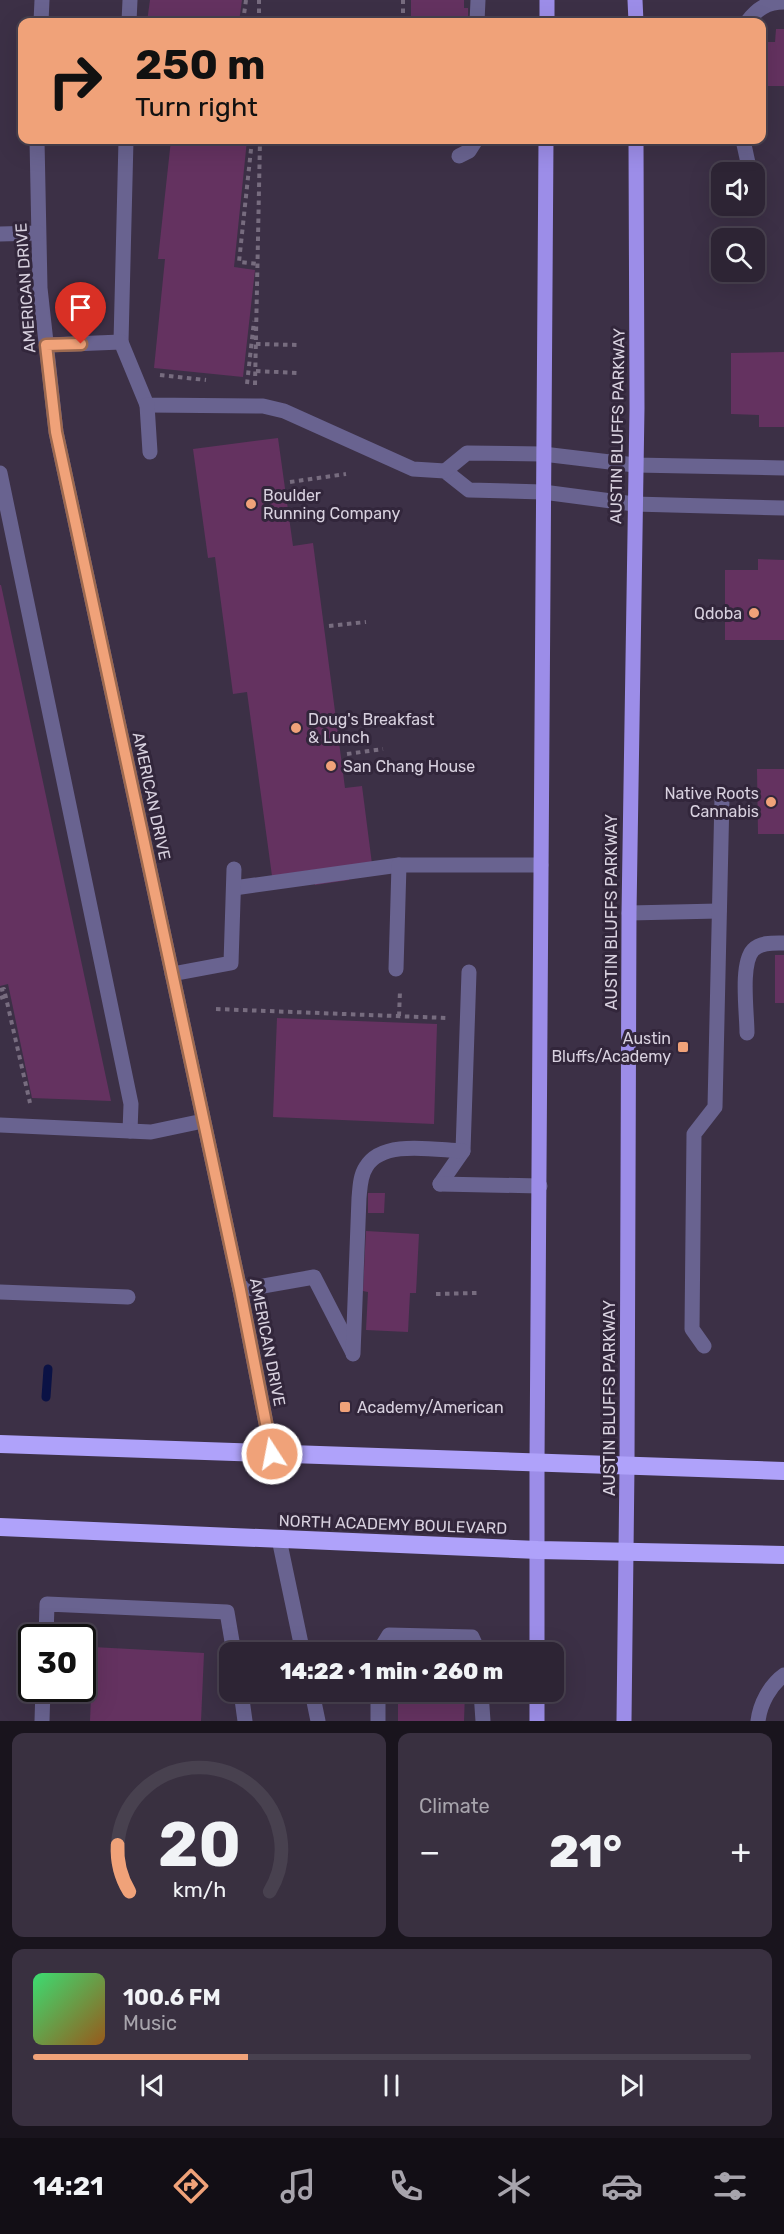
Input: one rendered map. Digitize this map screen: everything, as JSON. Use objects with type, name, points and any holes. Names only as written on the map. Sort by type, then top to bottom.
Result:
[{"type":"highway","points":[[0,1444],[784,1471]]},
{"type":"highway","name":"NORTH ACADEMY BOULEVARD","points":[[0,1527],[538,1550],[784,1555]]},
{"type":"main road","points":[[547,0],[547,18]]},
{"type":"main road","points":[[635,0],[636,18]]},
{"type":"main road","points":[[537,1642],[546,144]]},
{"type":"main road","name":"AUSTIN BLUFFS PARKWAY","points":[[624,1721],[636,144]]},
{"type":"main road","points":[[537,1702],[537,1721]]},
{"type":"street","points":[[42,0],[42,18]]},
{"type":"street","points":[[129,18],[130,0]]},
{"type":"street","points":[[477,18],[478,0]]},
{"type":"street","points":[[750,18],[755,12],[771,2],[784,2]]},
{"type":"street","name":"AMERICAN DRIVE","points":[[37,144],[40,288],[56,432],[240,1290],[272,1454]]},
{"type":"street","points":[[126,144],[121,342],[147,405],[150,452]]},
{"type":"street","points":[[459,156],[469,151],[473,144]]},
{"type":"street","points":[[744,144],[748,162]]},
{"type":"street","points":[[0,234],[38,233]]},
{"type":"street","points":[[46,345],[121,342]]},
{"type":"street","points":[[147,405],[264,406],[284,411],[413,469],[445,471],[469,490],[543,492],[634,504],[784,508]]},
{"type":"street","points":[[445,471],[467,453],[543,454],[635,465],[784,468]]},
{"type":"street","points":[[0,473],[131,1104],[130,1131]]},
{"type":"street","points":[[704,1346],[692,1329],[694,1134],[715,1107],[722,797]]},
{"type":"street","points":[[234,888],[399,865],[541,865]]},
{"type":"street","points":[[396,969],[399,865]]},
{"type":"street","points":[[172,974],[231,963],[234,868]]},
{"type":"street","points":[[629,913],[719,911]]},
{"type":"street","points":[[747,1032],[746,965],[753,950],[767,943],[784,943]]},
{"type":"street","points":[[469,972],[463,1151],[440,1184],[540,1186]]},
{"type":"street","points":[[0,1125],[152,1132],[203,1120]]},
{"type":"street","points":[[240,1290],[314,1277],[353,1354],[359,1198],[365,1167],[377,1155],[396,1149],[463,1151]]},
{"type":"street","points":[[0,1292],[128,1297]]},
{"type":"street","points":[[279,1539],[301,1642]]},
{"type":"street","points":[[46,1624],[47,1604],[227,1612],[232,1642]]},
{"type":"street","points":[[385,1642],[389,1635],[472,1636],[474,1642]]},
{"type":"street","points":[[758,1721],[765,1698],[784,1675]]},
{"type":"street","points":[[42,1721],[43,1702]]},
{"type":"street","points":[[242,1702],[245,1721]]},
{"type":"street","points":[[314,1702],[318,1721]]},
{"type":"street","points":[[378,1702],[378,1721]]},
{"type":"street","points":[[482,1702],[483,1721]]},
{"type":"path","points":[[244,18],[246,0]]},
{"type":"path","points":[[259,0],[259,18]]},
{"type":"path","points":[[403,0],[403,18]]},
{"type":"path","points":[[252,144],[239,262],[258,264]]},
{"type":"path","points":[[236,383],[255,385],[261,144]]},
{"type":"path","points":[[247,384],[257,294]]},
{"type":"path","points":[[256,344],[298,345]]},
{"type":"path","points":[[256,371],[297,373]]},
{"type":"path","points":[[158,375],[214,381]]},
{"type":"path","points":[[290,482],[346,474]]},
{"type":"path","points":[[329,626],[366,622]]},
{"type":"path","points":[[346,754],[383,749]]},
{"type":"path","points":[[0,990],[4,989],[6,996],[29,1103],[40,1104]]},
{"type":"path","points":[[0,998],[6,996]]},
{"type":"path","points":[[216,1009],[448,1018]]},
{"type":"path","points":[[436,1294],[477,1293]]},
{"type":"building","points":[[150,0],[242,0],[240,18],[148,18]]},
{"type":"building","points":[[411,0],[464,0],[464,8],[468,8],[468,18],[411,18]]},
{"type":"building","points":[[776,29],[784,29],[784,86],[766,86],[766,42],[775,42]]},
{"type":"building","points":[[171,144],[247,144],[234,267],[255,270],[243,377],[154,368],[165,259],[158,259]]},
{"type":"building","points":[[784,352],[784,427],[759,427],[759,415],[731,414],[731,353]]},
{"type":"building","points":[[278,438],[293,546],[313,543],[345,788],[362,786],[372,864],[347,867],[349,880],[315,885],[313,870],[272,876],[247,692],[233,694],[215,557],[208,558],[193,449]]},
{"type":"building","points":[[758,559],[784,560],[784,640],[725,640],[725,570],[758,570]]},
{"type":"building","points":[[0,585],[111,1101],[32,1098],[8,984],[0,986]]},
{"type":"building","name":"Native Roots Cannabis","points":[[757,769],[784,769],[784,834],[758,834]]},
{"type":"building","points":[[775,955],[784,955],[784,1003],[775,1003]]},
{"type":"building","points":[[277,1018],[437,1024],[434,1124],[273,1117]]},
{"type":"building","points":[[368,1193],[385,1193],[384,1213],[368,1213]]},
{"type":"building","points":[[366,1231],[419,1234],[416,1293],[410,1293],[408,1332],[366,1330],[368,1292],[363,1291]]},
{"type":"building","points":[[96,1647],[204,1653],[201,1721],[90,1721],[91,1702],[96,1702]]},
{"type":"building","points":[[398,1702],[465,1702],[464,1721],[398,1721]]},
{"type":"waterway","points":[[46,1397],[48,1369]]},
{"type":"place","name":"Boulder Running Company","points":[[251,504]]},
{"type":"place","name":"Qdoba","points":[[754,613]]},
{"type":"place","name":"Doug's Breakfast & Lunch","points":[[296,728]]},
{"type":"place","name":"San Chang House","points":[[331,766]]},
{"type":"place","name":"Native Roots Cannabis","points":[[771,802]]},
{"type":"place","name":"Austin Bluffs/Academy","points":[[683,1047]]},
{"type":"place","name":"Academy/American","points":[[345,1407]]},
{"type":"route","points":[[81,344],[46,345],[56,432],[240,1290],[272,1454]]}]
